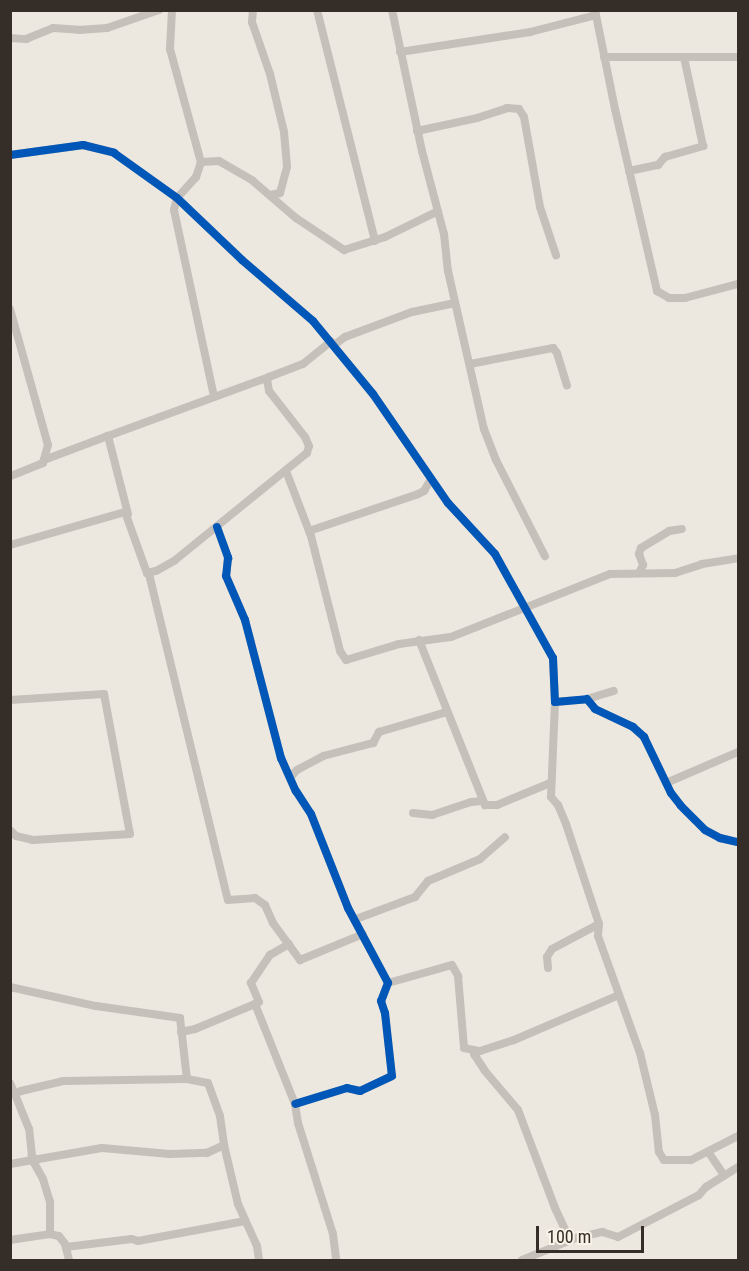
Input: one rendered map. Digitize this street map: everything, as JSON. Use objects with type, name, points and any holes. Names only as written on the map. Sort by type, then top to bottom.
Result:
[{"type":"street","points":[[10,38],[26,39],[53,28],[80,30],[107,28],[159,10]]},
{"type":"street","points":[[172,10],[170,50],[201,162],[196,177],[177,198],[174,210],[214,397]]},
{"type":"street","points":[[253,10],[252,22],[270,74],[284,132],[287,167],[280,193],[270,195]]},
{"type":"street","points":[[317,10],[375,241]]},
{"type":"street","points":[[392,10],[417,131],[438,211],[455,303],[484,429],[496,460],[545,556]]},
{"type":"street","points":[[400,52],[530,33],[596,13],[649,264],[659,294],[669,298],[685,298],[738,284]]},
{"type":"street","points":[[604,57],[738,57]]},
{"type":"street","points":[[629,171],[658,165],[666,157],[703,146],[684,57]]},
{"type":"street","points":[[417,131],[477,118],[507,108],[519,109],[524,117],[540,207],[556,255]]},
{"type":"street","points":[[10,155],[82,145],[106,149],[127,160],[177,198],[242,260],[313,321],[333,343],[374,394],[448,503],[495,554],[553,658],[555,702],[549,783],[551,796],[558,805],[566,824],[598,924],[598,936],[650,1087],[661,1156],[667,1160],[691,1160],[709,1153],[738,1136]]},
{"type":"street","points":[[201,162],[223,163],[254,181],[296,218],[344,250],[375,241],[438,211]]},
{"type":"street","points":[[184,190],[186,207]]},
{"type":"street","points":[[10,476],[44,460],[303,364],[345,337],[412,312],[455,303]]},
{"type":"street","points":[[10,309],[48,445],[44,460]]},
{"type":"street","points":[[470,364],[553,348],[557,353],[567,386]]},
{"type":"street","points":[[149,574],[174,561],[304,457],[309,446],[305,437],[269,391],[268,376]]},
{"type":"street","points":[[108,436],[142,562],[149,574],[228,900],[255,898],[265,905],[273,923],[300,960],[363,934]]},
{"type":"street","points":[[286,471],[309,531],[342,658],[346,660],[418,640],[451,637],[604,576],[640,572],[675,573],[702,564],[738,558]]},
{"type":"street","points":[[309,531],[418,494],[424,491],[431,479]]},
{"type":"street","points":[[10,545],[125,512],[128,514]]},
{"type":"street","points":[[217,527],[228,558],[226,576],[245,620],[281,759],[311,814],[340,889],[388,983],[381,1001],[385,1013],[392,1076],[360,1091],[347,1088],[295,1104]]},
{"type":"street","points":[[640,572],[643,566],[639,554],[641,548],[669,531],[682,530]]},
{"type":"street","points":[[418,640],[485,805],[497,805],[549,783]]},
{"type":"street","points":[[555,702],[588,699],[594,695],[614,691]]},
{"type":"street","points":[[10,700],[104,694],[130,834],[33,840],[16,836],[10,830]]},
{"type":"street","points":[[588,699],[595,709],[633,727],[644,737],[666,783],[681,806],[705,830],[720,838],[738,842]]},
{"type":"street","points":[[290,778],[297,770],[323,756],[373,743],[379,732],[447,712]]},
{"type":"street","points":[[666,783],[738,752]]},
{"type":"street","points":[[413,813],[432,815],[471,802],[483,801]]},
{"type":"street","points":[[356,919],[415,897],[428,881],[480,859],[505,837]]},
{"type":"street","points":[[548,968],[547,957],[552,949],[598,924]]},
{"type":"street","points":[[181,1032],[195,1029],[259,1002],[252,983],[270,955],[289,944]]},
{"type":"street","points":[[388,983],[452,965],[458,975],[464,1048],[480,1052],[619,995]]},
{"type":"street","points":[[10,987],[96,1006],[180,1018],[187,1078]]},
{"type":"street","points":[[255,1004],[295,1104],[298,1123],[333,1234],[336,1260]]},
{"type":"street","points":[[474,1050],[474,1054],[485,1071],[518,1110],[555,1208],[570,1240]]},
{"type":"street","points":[[15,1094],[37,1086],[63,1081],[187,1078],[208,1083],[220,1116],[224,1145],[238,1204],[257,1246],[259,1260]]},
{"type":"street","points":[[10,1083],[29,1129],[32,1156],[36,1160]]},
{"type":"street","points":[[10,1164],[102,1148],[171,1154],[207,1153],[224,1145]]},
{"type":"street","points":[[709,1153],[724,1175]]},
{"type":"street","points":[[36,1160],[34,1163],[43,1179],[50,1202],[50,1234]]},
{"type":"street","points":[[522,1260],[570,1240],[602,1232],[618,1237],[699,1195],[738,1167]]},
{"type":"street","points":[[66,1248],[132,1239],[138,1241],[245,1221]]},
{"type":"street","points":[[10,1240],[50,1234],[61,1237],[69,1260]]},
{"type":"cycle path","points":[[10,155],[83,145],[114,153],[177,198],[242,260],[313,321],[373,394],[448,503],[495,554],[553,658],[555,702],[587,699],[595,709],[633,727],[644,737],[671,793],[681,806],[705,830],[720,838],[738,842]]},
{"type":"cycle path","points":[[217,527],[228,558],[226,576],[245,620],[281,758],[296,791],[311,814],[348,908],[388,983],[381,1001],[385,1013],[392,1076],[360,1091],[347,1088],[295,1104]]}]
